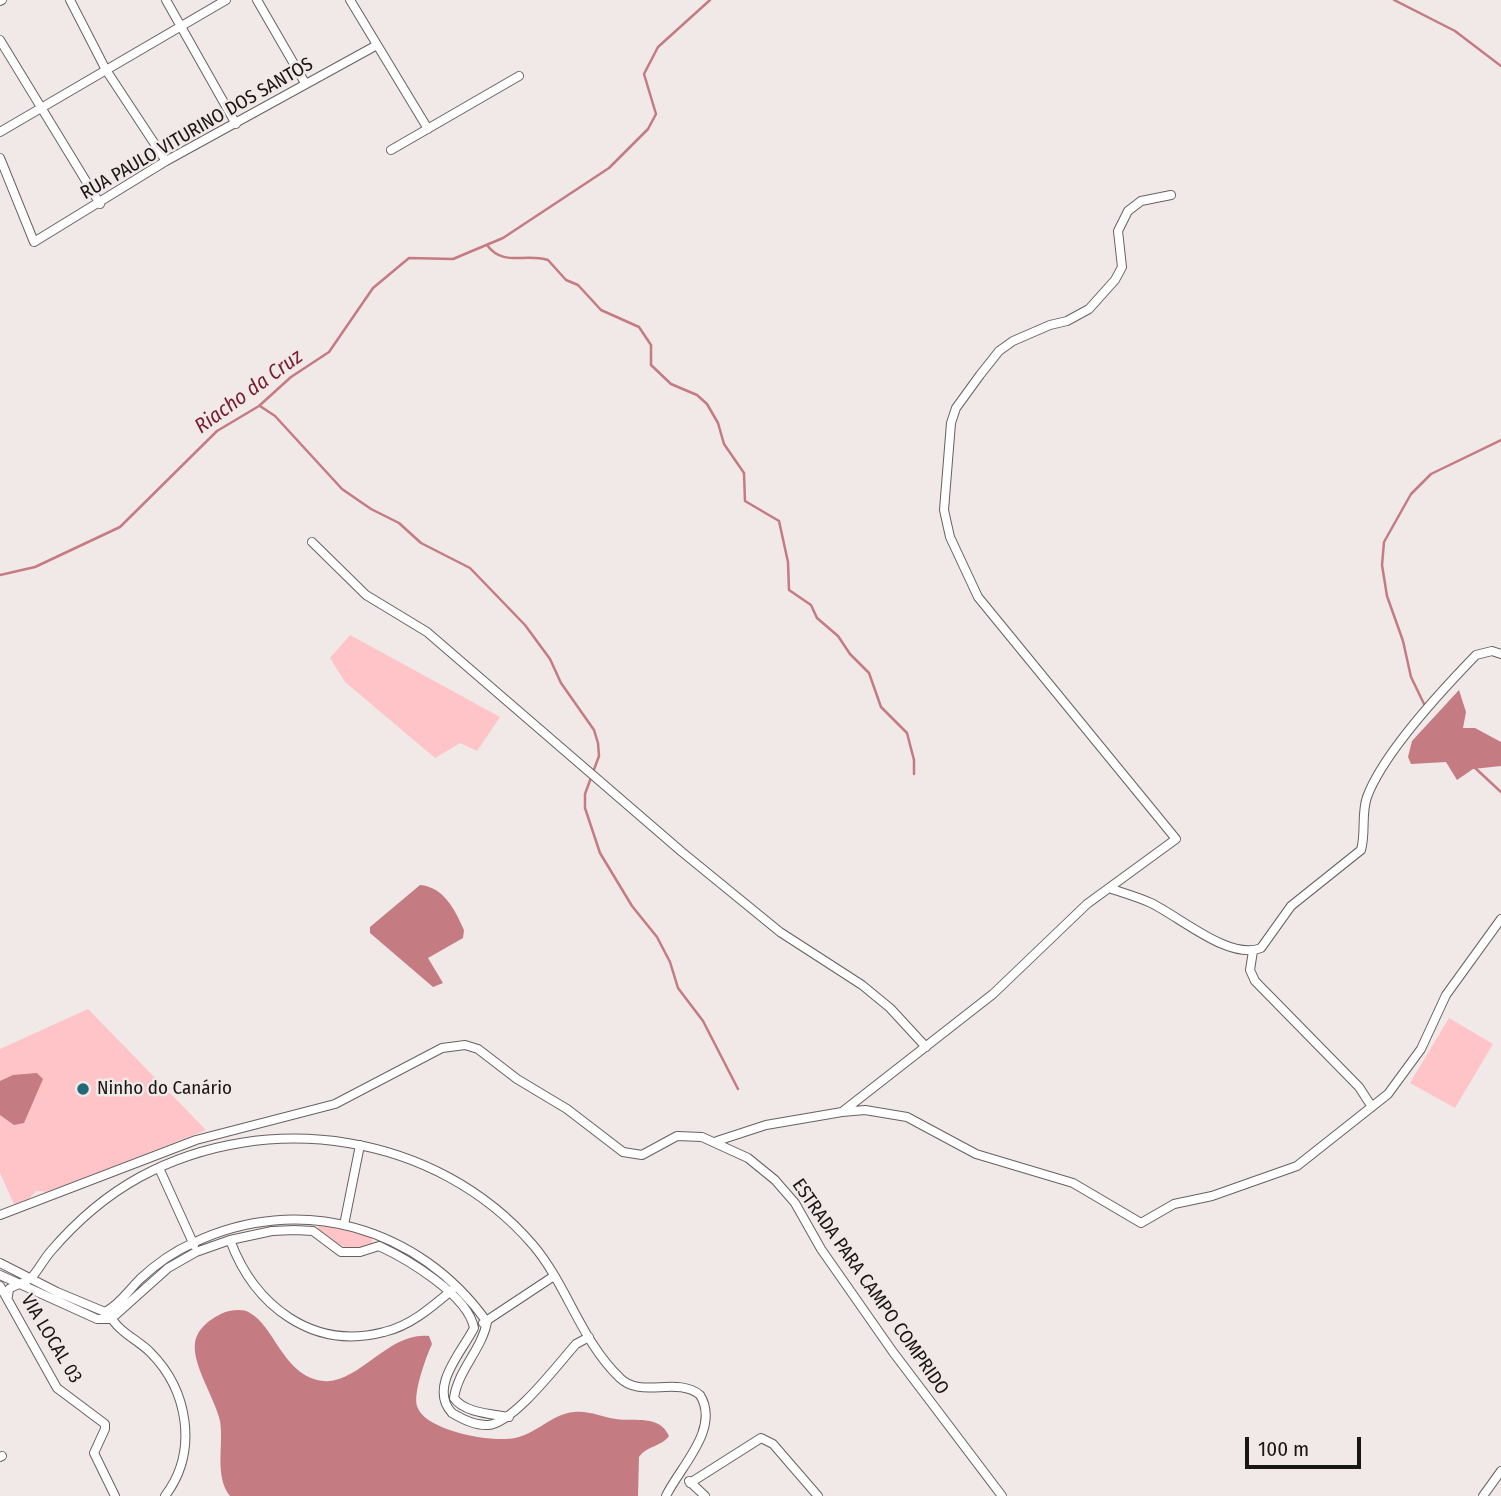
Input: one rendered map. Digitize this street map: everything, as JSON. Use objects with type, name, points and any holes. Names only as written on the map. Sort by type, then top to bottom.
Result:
[{"type":"street","points":[[71,0],[106,70],[166,162]]},
{"type":"street","points":[[166,0],[236,124]]},
{"type":"street","points":[[0,132],[226,0]]},
{"type":"street","points":[[257,0],[305,83]]},
{"type":"street","points":[[349,0],[428,129]]},
{"type":"street","points":[[0,40],[100,204]]},
{"type":"street","name":"RUA PAULO VITURINO DOS SANTOS","points":[[0,158],[34,242],[166,162],[377,45]]},
{"type":"street","points":[[391,150],[519,76]]},
{"type":"street","points":[[842,1112],[993,994],[1067,921],[1176,839],[978,597],[945,523],[949,438],[956,408],[999,351],[1026,334],[1067,321],[1089,309],[1115,281],[1122,267],[1118,231],[1128,211],[1141,201],[1171,195]]},
{"type":"street","points":[[312,542],[366,595],[427,632],[681,852],[780,932],[862,985],[890,1008],[926,1047]]},
{"type":"street","points":[[1372,1107],[1359,1087],[1255,981],[1250,970],[1253,951],[1269,939],[1291,906],[1360,850],[1363,810],[1374,781],[1419,720],[1476,655],[1492,651],[1501,654]]},
{"type":"street","points":[[1109,888],[1148,902],[1228,947],[1253,951]]},
{"type":"street","points":[[717,1141],[766,1125],[842,1112],[865,1110],[907,1117],[976,1154],[1073,1183],[1141,1223],[1174,1204],[1212,1196],[1297,1166],[1372,1107],[1407,1072],[1446,995],[1501,919]]},
{"type":"street","name":"ESTRADA PARA CAMPO COMPRIDO","points":[[0,1215],[196,1139],[335,1104],[431,1052],[453,1046],[478,1049],[524,1083],[567,1109],[623,1152],[650,1153],[677,1136],[702,1136],[748,1158],[775,1181],[795,1203],[821,1248],[886,1342],[1002,1496]]},
{"type":"street","points":[[18,1284],[30,1279],[73,1227],[119,1191],[159,1168],[207,1150],[254,1141],[312,1138],[360,1145],[408,1159],[459,1184],[516,1228],[533,1245],[589,1337],[624,1382],[639,1387],[687,1387],[700,1395],[705,1407],[703,1425],[693,1455],[666,1496]]},
{"type":"street","points":[[344,1225],[360,1145]]},
{"type":"street","points":[[159,1168],[194,1247]]},
{"type":"street","points":[[0,1275],[97,1319],[109,1315],[144,1276],[225,1230],[270,1220],[313,1220],[344,1225],[421,1257],[458,1286],[486,1322]]},
{"type":"street","points":[[313,1220],[313,1231]]},
{"type":"street","points":[[194,1247],[272,1231],[313,1231],[341,1252],[360,1252],[381,1241]]},
{"type":"street","points":[[230,1240],[243,1271],[265,1301],[300,1326],[326,1335],[356,1337],[385,1332],[425,1312],[458,1286]]},
{"type":"street","points":[[381,1241],[421,1268],[449,1293],[469,1315],[474,1328]]},
{"type":"street","points":[[0,1263],[109,1315],[148,1350],[173,1380],[184,1414],[182,1460],[175,1482],[165,1496]]},
{"type":"street","points":[[554,1276],[474,1328],[445,1381],[443,1394],[446,1407],[461,1418],[487,1425],[509,1416],[576,1344],[589,1337]]},
{"type":"street","name":"VIA LOCAL 03","points":[[8,1297],[9,1289],[18,1284]]},
{"type":"street","name":"VIA LOCAL 03","points":[[0,1286],[57,1388],[105,1424],[94,1453],[115,1496]]},
{"type":"street","points":[[486,1322],[454,1394],[457,1403],[473,1410],[509,1416]]},
{"type":"street","points":[[443,1394],[454,1394]]},
{"type":"street","points":[[690,1483],[761,1438],[773,1444],[818,1496]]},
{"type":"street","points":[[1483,1496],[1501,1471]]},
{"type":"street","points":[[678,1477],[705,1496]]},
{"type":"street","points":[[674,1496],[678,1477]]},
{"type":"shaded area","points":[[350,635],[500,717],[477,751],[460,743],[435,758],[345,682],[330,658]]},
{"type":"shaded area","points":[[1459,690],[1466,712],[1463,728],[1475,728],[1501,742],[1501,766],[1473,769],[1457,780],[1446,762],[1411,764],[1408,757],[1412,741]]},
{"type":"shaded area","points":[[420,885],[436,890],[448,901],[464,930],[463,938],[428,958],[443,983],[433,987],[370,933],[370,927]]},
{"type":"shaded area","name":"Ninho do Canário","points":[[88,1009],[206,1130],[49,1192],[36,1191],[27,1201],[14,1204],[0,1173],[0,1049]]},
{"type":"shaded area","points":[[1449,1018],[1493,1044],[1455,1108],[1410,1083]]},
{"type":"shaded area","points":[[37,1073],[43,1079],[24,1123],[14,1125],[0,1115],[0,1081],[13,1075]]},
{"type":"shaded area","points":[[320,1224],[371,1237],[373,1243],[357,1248],[343,1246],[317,1230]]},
{"type":"shaded area","points":[[229,1311],[245,1311],[258,1319],[295,1368],[317,1380],[331,1381],[345,1377],[399,1342],[413,1337],[429,1336],[432,1344],[418,1384],[417,1406],[422,1415],[432,1422],[460,1433],[491,1439],[515,1438],[530,1433],[558,1416],[579,1412],[616,1419],[646,1420],[659,1424],[669,1436],[639,1457],[638,1496],[230,1496],[222,1479],[220,1421],[195,1352],[196,1337],[203,1327],[218,1315]]},
{"type":"waterway","name":"Riacho da Cruz","points":[[0,575],[35,567],[120,527],[217,431],[259,406],[291,377],[329,352],[373,288],[409,258],[453,259],[503,238],[609,168],[648,129],[656,114],[644,74],[658,47],[710,0]]},
{"type":"waterway","name":"Riacho da Cruz","points":[[1394,0],[1455,31],[1501,66]]},
{"type":"waterway","points":[[487,245],[493,252],[507,258],[548,260],[566,280],[578,285],[601,310],[639,327],[651,345],[651,365],[671,384],[697,395],[707,404],[718,423],[724,444],[744,473],[745,501],[779,521],[788,562],[789,590],[811,605],[817,618],[838,636],[850,654],[869,673],[881,707],[907,733],[914,760],[914,774]]},
{"type":"waterway","points":[[260,406],[275,416],[342,489],[371,509],[399,523],[421,543],[470,568],[525,625],[550,659],[561,683],[594,730],[598,743],[599,756],[585,794],[585,808],[600,853],[632,906],[657,937],[670,962],[678,988],[703,1021],[738,1089]]},
{"type":"waterway","points":[[1425,706],[1411,677],[1403,641],[1387,596],[1382,565],[1384,542],[1411,494],[1431,474],[1501,440]]},
{"type":"waterway","points":[[1473,766],[1501,792]]},
{"type":"place","name":"Ninho do Canário","points":[[83,1089]]}]
